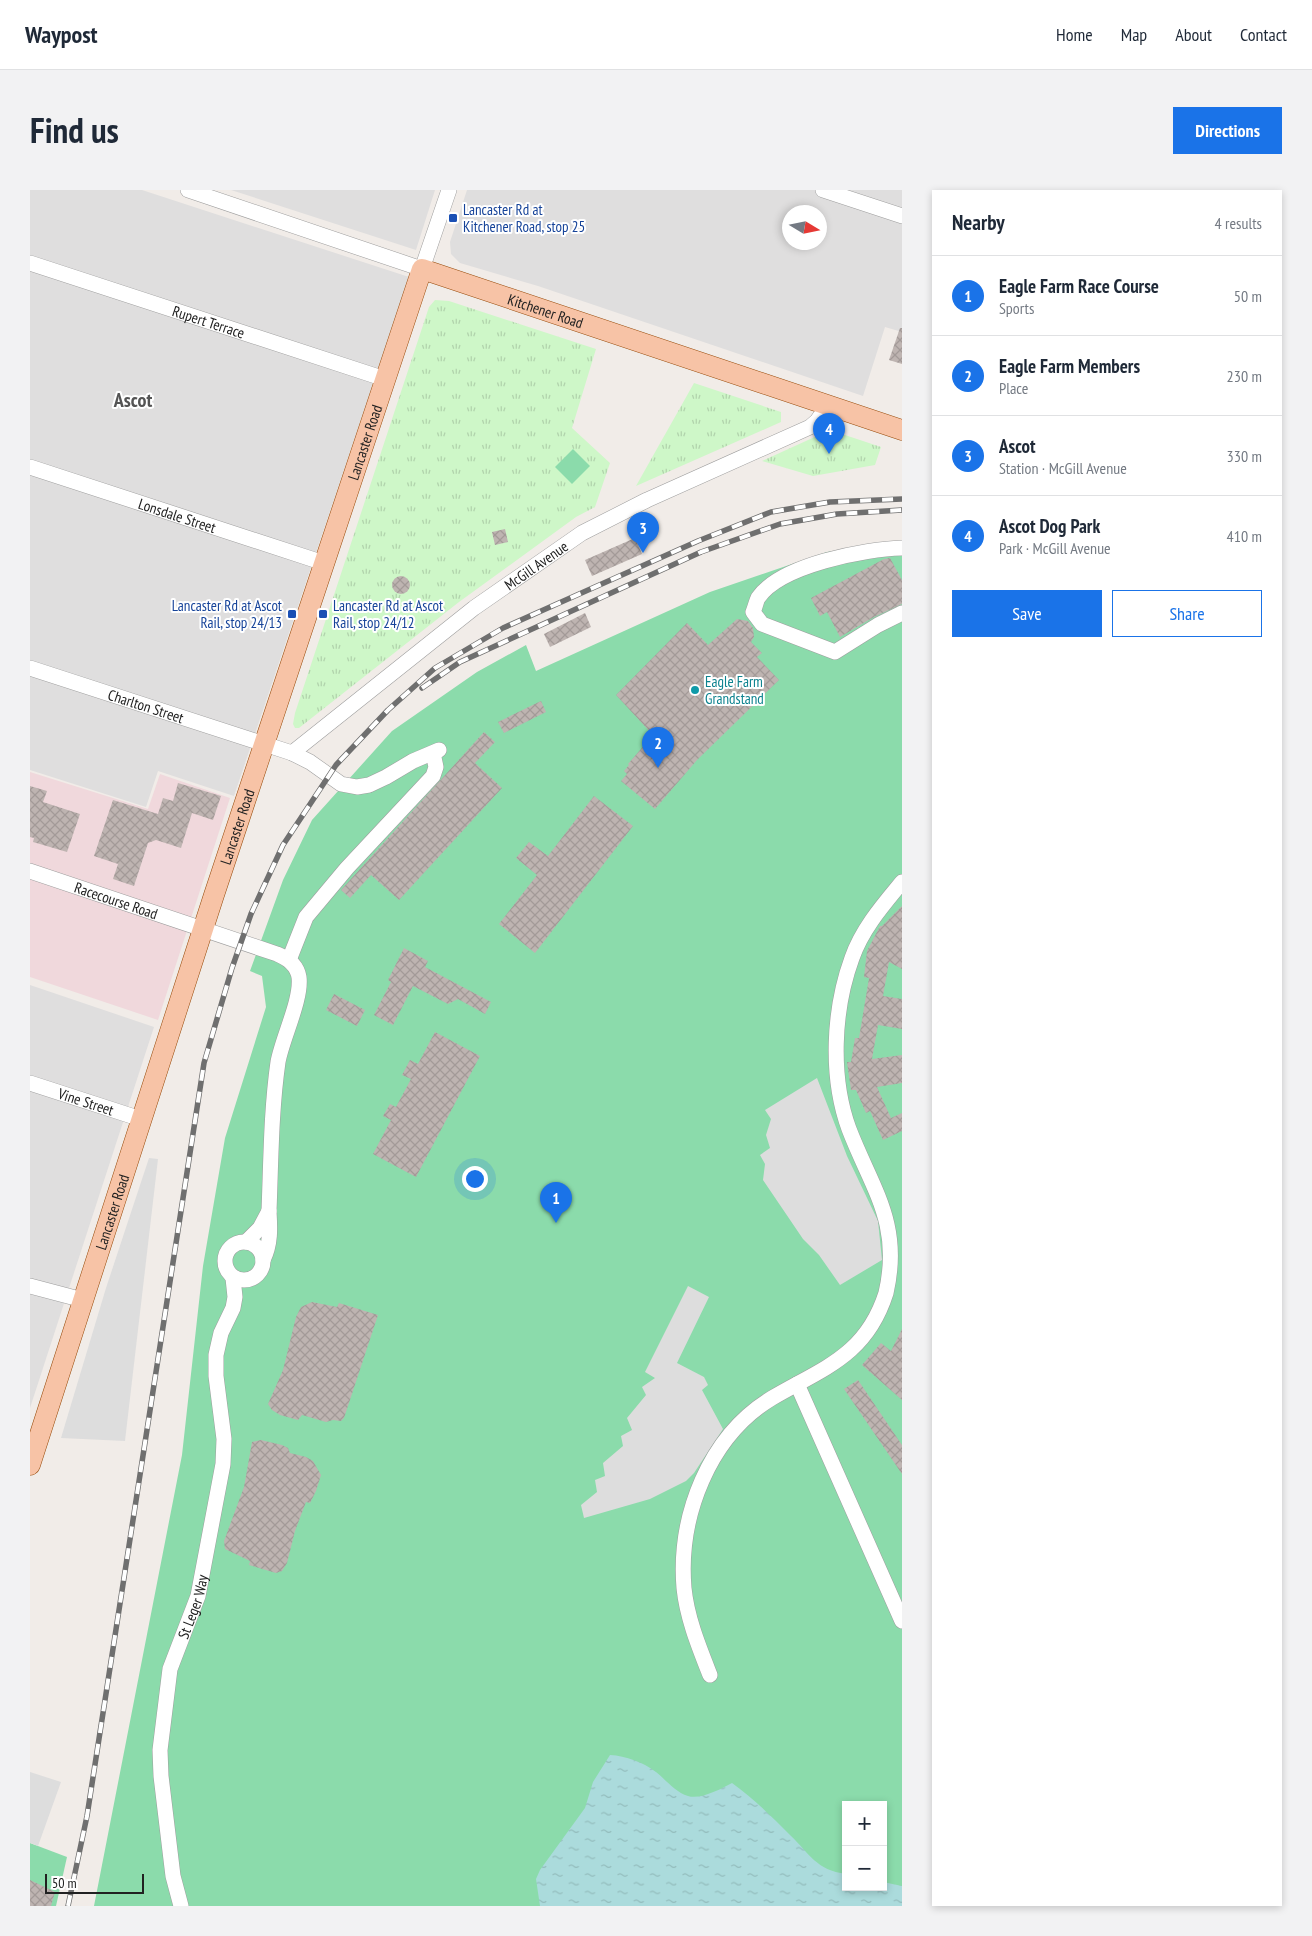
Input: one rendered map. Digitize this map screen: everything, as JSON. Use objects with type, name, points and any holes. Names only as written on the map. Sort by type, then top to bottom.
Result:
[{"type":"main road","name":"Lancaster Road","points":[[30,1465],[141,1119],[422,269]]},
{"type":"main road","name":"Kitchener Road","points":[[422,269],[902,430]]},
{"type":"street","name":"Kitchener Road","points":[[188,190],[422,269]]},
{"type":"street","name":"Lancaster Road","points":[[422,269],[449,190]]},
{"type":"street","points":[[823,190],[902,216]]},
{"type":"street","name":"Rupert Terrace","points":[[30,262],[385,379]]},
{"type":"street","name":"McGill Avenue","points":[[292,753],[474,608],[582,533],[647,500],[810,427],[817,421],[828,405]]},
{"type":"street","name":"Lonsdale Street","points":[[30,467],[324,563]]},
{"type":"street","points":[[902,548],[852,554],[814,564],[781,578],[758,598],[754,612],[762,624],[835,652],[878,625],[902,613]]},
{"type":"street","name":"Charlton Street","points":[[30,668],[264,745]]},
{"type":"street","points":[[264,745],[292,753],[310,762],[341,784],[357,787],[369,785],[436,751],[436,767],[433,776],[347,868],[306,917],[289,960],[297,970],[299,982],[278,1064],[268,1210],[269,1244],[260,1272],[250,1280],[233,1278],[225,1268],[225,1255],[233,1245],[246,1242],[260,1228],[268,1210]]},
{"type":"street","name":"Racecourse Road","points":[[30,871],[289,960]]},
{"type":"street","points":[[710,1675],[689,1617],[684,1590],[683,1564],[689,1516],[710,1465],[728,1438],[747,1417],[770,1399],[833,1365],[853,1348],[868,1330],[886,1293],[891,1273],[892,1232],[887,1210],[849,1127],[838,1071],[837,1038],[840,1000],[852,957],[876,913],[902,882]]},
{"type":"street","name":"Vine Street","points":[[30,1083],[141,1119]]},
{"type":"street","points":[[246,1242],[258,1248],[263,1260]]},
{"type":"street","name":"St Leger Way","points":[[233,1278],[235,1297],[233,1308]]},
{"type":"street","name":"St Leger Way","points":[[180,1906],[173,1876],[161,1776],[160,1750],[170,1669],[198,1596],[223,1464],[224,1439],[216,1376],[216,1355],[221,1333],[233,1308],[248,1289],[250,1280]]},
{"type":"street","points":[[30,1286],[83,1300]]},
{"type":"street","points":[[798,1384],[902,1621]]},
{"type":"shaded area","points":[[30,190],[142,190],[409,277],[234,796],[158,771],[146,807],[30,770]]},
{"type":"shaded area","points":[[231,190],[435,190],[416,250]]},
{"type":"shaded area","points":[[467,190],[902,190],[902,332],[885,327],[863,396],[538,286],[460,263],[451,254],[450,242]]},
{"type":"shaded area","points":[[30,772],[148,809],[160,774],[230,798],[158,1020],[30,977]]},
{"type":"shaded area","points":[[30,985],[154,1027],[30,1408]]},
{"type":"shaded area","points":[[817,1078],[847,1156],[878,1221],[882,1260],[840,1285],[819,1255],[803,1239],[763,1180],[765,1164],[760,1155],[770,1148],[766,1135],[771,1119],[765,1110]]},
{"type":"shaded area","points":[[149,1158],[158,1159],[125,1441],[61,1438],[106,1288]]},
{"type":"shaded area","points":[[688,1286],[709,1297],[677,1363],[704,1377],[708,1385],[702,1390],[723,1429],[694,1473],[686,1481],[650,1499],[584,1518],[581,1505],[597,1492],[595,1480],[605,1476],[603,1463],[623,1446],[621,1436],[632,1430],[627,1418],[646,1395],[642,1387],[655,1378],[645,1372]]},
{"type":"shaded area","points":[[30,1772],[61,1782],[38,1846],[30,1843]]},
{"type":"green space","points":[[435,300],[449,301],[596,349],[572,428],[610,463],[595,507],[576,517],[459,602],[299,728],[295,728],[293,724],[295,713],[429,307]]},
{"type":"green space","points":[[694,383],[781,412],[781,422],[636,486]]},
{"type":"green space","points":[[830,430],[881,447],[875,465],[813,476],[762,461]]},
{"type":"green space","points":[[573,449],[590,466],[572,484],[555,467]]},
{"type":"green space","points":[[902,541],[902,1906],[94,1906],[182,1455],[203,1266],[225,1138],[266,1007],[262,976],[250,971],[283,880],[312,820],[392,731],[477,672],[526,645],[536,671],[710,592],[827,552]]},
{"type":"green space","points":[[30,1843],[67,1857],[56,1906],[30,1906]]},
{"type":"water","points":[[610,1755],[628,1758],[646,1765],[675,1789],[688,1796],[704,1795],[732,1783],[762,1808],[820,1865],[842,1873],[842,1891],[887,1891],[887,1883],[902,1886],[902,1906],[540,1906],[536,1879],[540,1870],[585,1808],[593,1782]]},
{"type":"building","points":[[900,328],[902,328],[902,364],[889,360]]},
{"type":"building","points":[[505,529],[508,542],[495,545],[492,532]]},
{"type":"building","points":[[635,538],[642,554],[592,576],[585,560]]},
{"type":"building","points":[[890,558],[902,580],[902,604],[874,617],[840,637],[827,612],[820,616],[811,598],[884,559]]},
{"type":"building","points":[[397,576],[405,576],[410,581],[408,592],[397,594],[392,589],[392,581]]},
{"type":"building","points":[[585,613],[591,627],[550,647],[544,634]]},
{"type":"building","name":"Eagle Farm Grandstand","points":[[737,619],[748,621],[753,628],[754,637],[751,642],[762,653],[757,657],[779,680],[697,760],[655,809],[621,781],[627,774],[624,771],[628,764],[653,735],[616,695],[687,623],[708,645]]},
{"type":"building","points":[[541,701],[546,712],[504,733],[498,722]]},
{"type":"building","points":[[484,732],[495,742],[475,763],[502,788],[399,900],[371,875],[350,898],[341,890]]},
{"type":"building","points":[[178,783],[221,796],[213,820],[192,813],[181,848],[156,840],[148,843],[134,886],[113,879],[118,864],[94,856],[113,800],[158,814],[163,798],[173,801]]},
{"type":"building","points":[[30,786],[47,791],[43,802],[80,814],[67,852],[33,842],[34,838],[30,837]]},
{"type":"building","points":[[594,796],[633,826],[535,953],[499,924],[537,875],[516,858],[529,842],[548,856]]},
{"type":"building","points":[[902,906],[902,969],[889,962],[883,996],[902,999],[902,1029],[878,1025],[872,1059],[902,1055],[902,1083],[877,1087],[891,1118],[902,1113],[902,1131],[883,1140],[870,1111],[866,1113],[856,1090],[851,1090],[847,1062],[851,1062],[855,1038],[859,1038],[869,978],[864,977],[867,951],[880,926]]},
{"type":"building","points":[[404,948],[428,961],[425,967],[491,1002],[485,1014],[458,999],[448,1004],[413,986],[393,1025],[374,1015],[391,982],[388,980]]},
{"type":"building","points":[[334,994],[365,1010],[357,1026],[326,1010]]},
{"type":"building","points":[[435,1032],[480,1056],[416,1177],[373,1154],[391,1120],[383,1116],[390,1104],[396,1107],[411,1079],[402,1075],[410,1060],[418,1064]]},
{"type":"building","points":[[312,1302],[337,1307],[339,1303],[378,1315],[344,1418],[341,1421],[333,1420],[326,1422],[302,1415],[298,1420],[280,1415],[272,1410],[268,1404],[283,1370],[296,1317],[301,1307]]},
{"type":"building","points":[[902,1329],[902,1400],[862,1365],[881,1343],[891,1351]]},
{"type":"building","points":[[858,1380],[902,1445],[902,1474],[844,1389]]},
{"type":"building","points":[[261,1440],[282,1445],[288,1448],[290,1453],[313,1461],[321,1475],[310,1503],[306,1502],[295,1531],[287,1563],[282,1571],[276,1573],[249,1565],[250,1561],[225,1549],[224,1541],[244,1487],[252,1442]]},
{"type":"building","points":[[30,1880],[55,1892],[51,1906],[30,1906]]},
{"type":"railway","points":[[68,1906],[87,1816],[204,1063],[232,968],[251,914],[283,845],[336,765],[388,710],[435,668],[503,628],[698,541],[771,512],[830,502],[902,499]]},
{"type":"railway","points":[[422,688],[460,662],[701,552],[780,524],[837,514],[902,510]]},
{"type":"place","name":"Lancaster Rd at Kitchener Road, stop 25","points":[[453,218]]},
{"type":"place","name":"Ascot Dog Park","points":[[829,454]]},
{"type":"place","name":"Ascot","points":[[643,553]]},
{"type":"place","name":"Lancaster Rd at Ascot Rail, stop 24/13","points":[[292,614]]},
{"type":"place","name":"Lancaster Rd at Ascot Rail, stop 24/12","points":[[323,614]]},
{"type":"place","name":"Eagle Farm Grandstand","points":[[695,690]]},
{"type":"place","name":"Eagle Farm Members","points":[[658,768]]},
{"type":"place","name":"Eagle Farm Race Course","points":[[556,1223]]},
{"type":"district","name":"Ascot","points":[[133,400]]}]
